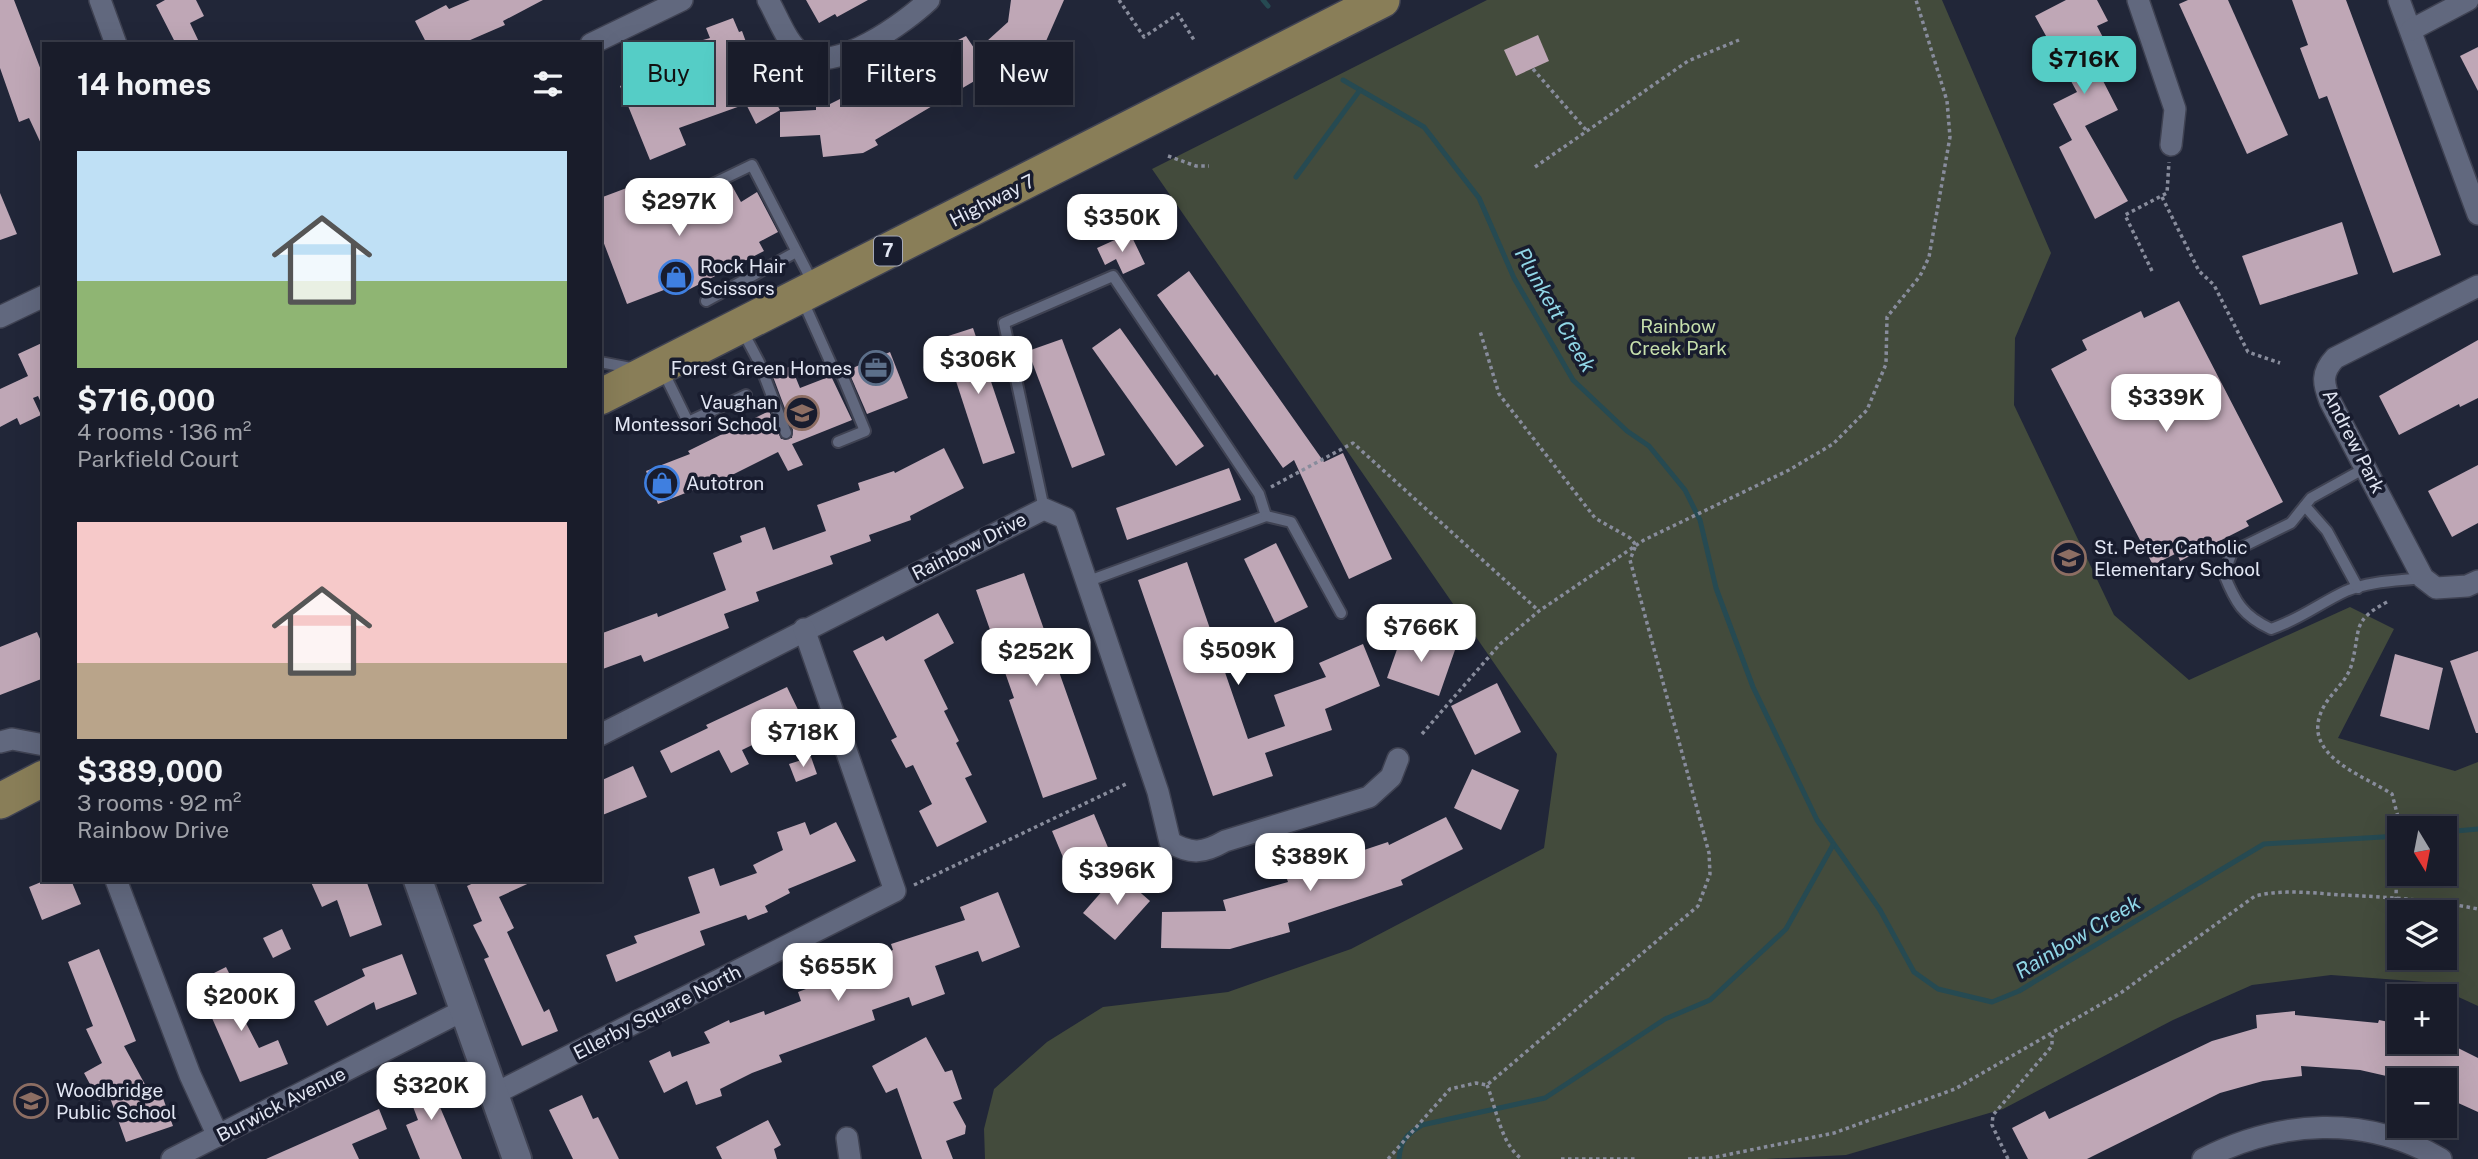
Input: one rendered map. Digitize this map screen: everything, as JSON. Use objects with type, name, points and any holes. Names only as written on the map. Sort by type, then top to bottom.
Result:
[{"type":"main road","name":"Highway 7","points":[[602,396],[1176,107],[1382,0]]},
{"type":"main road","points":[[0,801],[42,779]]},
{"type":"street","points":[[100,0],[115,42]]},
{"type":"street","points":[[595,42],[682,0]]},
{"type":"street","points":[[768,0],[795,49],[817,60],[838,57],[906,22],[929,0]]},
{"type":"street","points":[[2138,0],[2175,108],[2171,145]]},
{"type":"street","points":[[2399,0],[2478,214]]},
{"type":"street","points":[[2411,30],[2468,0]]},
{"type":"street","name":"Andrew Park","points":[[2423,578],[2325,388],[2325,369],[2334,358],[2363,342],[2478,286]]},
{"type":"street","points":[[0,317],[42,297]]},
{"type":"street","name":"Rainbow Drive","points":[[602,734],[1044,509],[1065,519],[1158,793],[1164,828],[1170,842],[1194,853],[1369,797],[1391,777],[1398,759]]},
{"type":"street","points":[[2423,578],[2436,588],[2467,586],[2478,581]]},
{"type":"street","points":[[804,629],[895,891]]},
{"type":"street","points":[[0,743],[12,739],[42,745]]},
{"type":"street","points":[[117,882],[190,1075],[218,1136]]},
{"type":"street","points":[[419,882],[517,1159]]},
{"type":"street","name":"Ellerby Square North","points":[[494,1094],[895,891]]},
{"type":"street","name":"Burwick Avenue","points":[[172,1159],[464,1010]]},
{"type":"street","points":[[2203,1159],[2256,1136],[2319,1125],[2347,1127],[2393,1137],[2441,1159]]},
{"type":"street","points":[[847,1138],[850,1159]]},
{"type":"lane","points":[[667,206],[752,165],[796,252],[832,366],[842,375],[865,430],[838,442]]},
{"type":"lane","points":[[706,301],[796,252]]},
{"type":"lane","points":[[1044,509],[1004,323],[1113,276],[1259,494],[1266,516]]},
{"type":"lane","points":[[739,326],[759,362],[786,433]]},
{"type":"lane","points":[[602,362],[654,369],[688,422],[746,395]]},
{"type":"lane","points":[[2367,467],[2311,498],[2291,523],[2232,552],[2224,574],[2230,590],[2250,619],[2271,629],[2290,623],[2347,591],[2423,578]]},
{"type":"lane","points":[[2305,506],[2327,531],[2358,588]]},
{"type":"lane","points":[[1086,582],[1266,516],[1291,522],[1341,613]]},
{"type":"path","points":[[1119,0],[1144,37],[1178,14],[1194,40]]},
{"type":"path","points":[[1422,734],[1500,644],[1539,611],[1644,540],[1789,470],[1833,444],[1857,422],[1879,388],[1886,364],[1887,317],[1920,276],[1929,257],[1950,137],[1947,101],[1916,0]]},
{"type":"path","points":[[1535,167],[1688,61],[1739,40]]},
{"type":"path","points":[[1533,69],[1587,131]]},
{"type":"path","points":[[2152,271],[2125,215],[2167,193],[2171,145]]},
{"type":"path","points":[[1168,156],[1196,166],[1209,166]]},
{"type":"path","points":[[2162,197],[2199,271],[2214,285],[2248,352],[2280,363]]},
{"type":"path","points":[[1480,331],[1499,394],[1595,518],[1630,538],[1636,545]]},
{"type":"path","points":[[1259,494],[1353,443],[1539,611]]},
{"type":"path","points":[[1487,1085],[1698,906],[1705,894],[1710,874],[1709,853],[1644,620],[1630,560],[1636,545]]},
{"type":"path","points":[[2387,602],[2366,613],[2356,629],[2352,663],[2323,707],[2317,723],[2318,738],[2341,765],[2356,776],[2392,794],[2398,817],[2396,898]]},
{"type":"path","points":[[895,891],[922,884],[1128,783]]},
{"type":"path","points":[[1688,1159],[1711,1158],[1834,1133],[1955,1089],[2122,992],[2255,896],[2275,891],[2431,900],[2478,909]]},
{"type":"path","points":[[2008,1159],[1992,1125],[1993,1115],[2052,1046],[2052,1035]]},
{"type":"path","points":[[1388,1159],[1450,1089],[1476,1083],[1487,1085]]},
{"type":"path","points":[[1487,1085],[1513,1154],[1522,1159]]},
{"type":"path","points":[[1561,1159],[1638,1159]]},
{"type":"green space","name":"Rainbow Creek Park","points":[[1487,0],[1942,0],[2051,253],[2015,338],[2014,405],[2114,615],[2189,680],[2350,607],[2394,629],[2338,738],[2455,771],[2478,762],[2478,1006],[2457,996],[2457,984],[2331,975],[2252,985],[2173,1020],[2003,1109],[1846,1155],[1766,1159],[985,1159],[984,1129],[994,1089],[1047,1042],[1103,1007],[1228,992],[1351,949],[1544,848],[1557,754],[1152,169]]},
{"type":"building","points":[[0,0],[14,0],[42,73],[42,146],[29,118],[19,122],[0,68]]},
{"type":"building","points":[[165,0],[196,0],[204,16],[190,23],[199,42],[175,42],[156,5]]},
{"type":"building","points":[[470,0],[543,0],[503,21],[505,25],[466,42],[426,42],[415,21],[446,5],[449,9]]},
{"type":"building","points":[[806,0],[868,0],[837,17],[835,14],[819,23]]},
{"type":"building","points":[[1011,0],[1064,0],[1046,42],[986,42],[1008,22]]},
{"type":"building","points":[[2066,0],[2097,0],[2108,21],[2097,26],[2117,64],[2099,73],[2118,110],[2085,126],[2128,201],[2095,219],[2059,147],[2072,140],[2053,104],[2077,92],[2035,16]]},
{"type":"building","points":[[2188,0],[2228,0],[2288,135],[2247,154],[2179,4]]},
{"type":"building","points":[[2292,0],[2346,0],[2441,255],[2393,273],[2327,96],[2319,99],[2300,48],[2308,45]]},
{"type":"building","points":[[733,18],[739,32],[742,31],[746,42],[728,42],[728,105],[743,105],[679,128],[686,145],[650,160],[628,105],[714,105],[714,42],[704,42],[703,40],[710,38],[706,28]]},
{"type":"building","points":[[1538,35],[1549,61],[1516,76],[1504,50]]},
{"type":"building","points":[[966,36],[975,50],[975,81],[961,89],[961,42],[954,42]]},
{"type":"building","points":[[2478,47],[2478,91],[2460,56]]},
{"type":"building","points":[[842,98],[842,105],[934,105],[875,140],[878,145],[863,153],[823,157],[820,135],[780,137],[780,112],[816,110],[816,107]]},
{"type":"building","points":[[746,105],[777,105],[780,110],[756,124]]},
{"type":"building","points":[[648,180],[662,218],[731,184],[741,202],[757,192],[778,232],[759,242],[764,251],[688,290],[685,282],[627,304],[602,238],[602,197]]},
{"type":"building","points":[[0,193],[17,234],[0,240]]},
{"type":"building","points":[[2342,222],[2358,274],[2260,305],[2242,256]]},
{"type":"building","points":[[1130,233],[1145,264],[1123,274],[1116,259],[1105,265],[1097,248]]},
{"type":"building","points":[[1189,271],[1324,462],[1343,453],[1392,559],[1349,579],[1294,460],[1283,468],[1157,295]]},
{"type":"building","points":[[2179,301],[2283,502],[2246,521],[2249,526],[2180,561],[2177,553],[2153,565],[2051,369],[2087,350],[2082,340],[2141,311],[2144,318]]},
{"type":"building","points":[[973,328],[1015,453],[983,464],[942,338]]},
{"type":"building","points":[[1120,328],[1204,446],[1176,466],[1092,348]]},
{"type":"building","points":[[1062,339],[1105,455],[1072,468],[1028,351]]},
{"type":"building","points":[[2478,340],[2478,398],[2460,407],[2459,404],[2399,435],[2379,396]]},
{"type":"building","points":[[42,343],[42,405],[38,396],[33,398],[41,415],[20,425],[17,418],[0,427],[0,389],[28,376],[18,354]]},
{"type":"building","points":[[890,352],[908,398],[867,414],[848,370]]},
{"type":"building","points":[[791,366],[800,388],[831,376],[852,420],[792,444],[803,465],[788,471],[778,452],[704,489],[703,486],[658,504],[646,471],[690,454],[688,451],[769,411],[781,439],[792,438],[793,430],[772,374]]},
{"type":"building","points":[[944,448],[964,488],[910,516],[911,520],[869,535],[871,541],[830,556],[833,564],[756,592],[759,601],[724,614],[729,628],[644,662],[641,655],[602,669],[602,633],[657,613],[658,617],[726,590],[713,553],[742,542],[740,536],[765,527],[773,550],[826,531],[817,505],[860,490],[858,483],[894,471],[895,473]]},
{"type":"building","points":[[2478,465],[2478,523],[2452,537],[2428,491]]},
{"type":"building","points":[[1229,468],[1241,500],[1127,540],[1116,508]]},
{"type":"building","points":[[1276,543],[1308,607],[1275,623],[1244,559]]},
{"type":"building","points":[[1187,562],[1248,739],[1285,726],[1274,695],[1326,677],[1319,663],[1363,644],[1380,686],[1325,709],[1332,730],[1265,753],[1273,776],[1213,796],[1138,580]]},
{"type":"building","points":[[1024,573],[1097,779],[1043,798],[1009,700],[1014,698],[976,590]]},
{"type":"building","points":[[938,613],[954,643],[924,660],[948,709],[944,711],[972,775],[965,778],[987,822],[937,847],[919,811],[932,804],[913,765],[906,768],[891,740],[897,737],[853,651],[883,636],[886,641]]},
{"type":"building","points":[[37,632],[42,643],[42,679],[0,695],[0,647]]},
{"type":"building","points":[[1403,632],[1455,650],[1439,696],[1387,678]]},
{"type":"building","points":[[2478,651],[2478,733],[2476,733],[2450,661]]},
{"type":"building","points":[[2395,654],[2443,668],[2429,730],[2380,716]]},
{"type":"building","points":[[1497,683],[1521,732],[1475,755],[1451,706]]},
{"type":"building","points":[[787,687],[803,720],[742,750],[749,764],[731,773],[719,750],[671,773],[660,751],[708,728],[706,725]]},
{"type":"building","points":[[811,757],[817,774],[796,782],[789,764]]},
{"type":"building","points":[[633,766],[647,797],[602,815],[602,780]]},
{"type":"building","points":[[1472,769],[1519,790],[1501,830],[1454,808]]},
{"type":"building","points":[[1094,814],[1112,857],[1070,874],[1052,831]]},
{"type":"building","points":[[1446,817],[1463,849],[1401,880],[1403,885],[1288,923],[1290,932],[1230,949],[1161,948],[1162,912],[1226,911],[1223,900],[1288,882],[1286,876],[1388,842],[1389,845]]},
{"type":"building","points":[[805,822],[810,835],[836,822],[856,861],[788,889],[790,893],[765,906],[768,912],[748,920],[746,915],[700,931],[705,945],[616,982],[606,955],[637,943],[634,936],[700,913],[688,877],[714,868],[720,886],[757,873],[753,865],[783,850],[777,832]]},
{"type":"building","points":[[1118,873],[1150,901],[1115,940],[1083,913]]},
{"type":"building","points":[[42,882],[72,882],[81,904],[42,920],[29,887]]},
{"type":"building","points":[[311,882],[367,882],[382,925],[350,937],[337,900],[322,907]]},
{"type":"building","points":[[476,882],[532,882],[499,897],[514,928],[507,932],[544,1012],[549,1009],[558,1031],[522,1046],[484,959],[489,957],[473,925],[482,921],[467,886]]},
{"type":"building","points":[[998,892],[1020,947],[982,962],[978,951],[935,966],[945,994],[912,1006],[909,997],[872,1010],[875,1020],[779,1055],[782,1062],[720,1089],[722,1096],[696,1105],[687,1081],[664,1093],[649,1061],[670,1051],[672,1057],[710,1043],[704,1032],[729,1020],[730,1023],[764,1011],[765,1015],[801,1001],[798,992],[830,980],[827,974],[893,950],[891,944],[965,920],[960,907]]},
{"type":"building","points":[[282,929],[291,949],[273,958],[263,938]]},
{"type":"building","points":[[99,949],[136,1041],[124,1046],[147,1088],[158,1084],[173,1126],[126,1142],[109,1095],[99,1101],[84,1073],[102,1063],[86,1029],[93,1026],[68,962]]},
{"type":"building","points":[[402,954],[417,994],[376,1010],[374,1002],[327,1026],[314,1001],[365,976],[362,969]]},
{"type":"building","points":[[226,967],[240,995],[233,998],[259,1048],[278,1040],[288,1064],[240,1082],[212,1018],[224,1013],[206,977]]},
{"type":"building","points":[[2295,1011],[2295,1015],[2387,1022],[2387,1054],[2457,1054],[2457,1048],[2478,1058],[2478,1112],[2457,1102],[2457,1068],[2387,1068],[2387,1076],[2360,1070],[2301,1066],[2302,1076],[2263,1081],[2220,1093],[2087,1159],[2028,1159],[2012,1128],[2045,1111],[2049,1119],[2212,1041],[2257,1028],[2256,1015]]},
{"type":"building","points":[[926,1037],[945,1072],[952,1070],[962,1099],[953,1102],[966,1126],[965,1134],[946,1141],[953,1159],[922,1159],[897,1088],[886,1093],[872,1066]]},
{"type":"building","points":[[440,1076],[447,1096],[437,1100],[462,1159],[420,1159],[406,1125],[418,1120],[406,1088]]},
{"type":"building","points":[[582,1095],[593,1119],[598,1117],[619,1159],[573,1159],[549,1110]]},
{"type":"building","points":[[379,1109],[387,1129],[352,1144],[359,1159],[266,1159]]},
{"type":"building","points":[[768,1120],[781,1145],[774,1149],[777,1159],[722,1159],[716,1147]]},
{"type":"waterway","name":"Plunkett Creek","points":[[1263,0],[1268,6]]},
{"type":"waterway","name":"Plunkett Creek","points":[[1343,80],[1424,127],[1479,198],[1514,278],[1573,380],[1627,431],[1649,446],[1685,490],[1700,520],[1716,588],[1753,687],[1817,820],[1880,910],[1914,972],[1938,989],[1992,1002],[2019,991],[2264,844],[2387,837]]},
{"type":"waterway","points":[[1296,177],[1360,90]]},
{"type":"waterway","name":"Rainbow Creek","points":[[2457,831],[2478,829]]},
{"type":"waterway","points":[[1399,1159],[1405,1139],[1422,1125],[1545,1098],[1665,1019],[1710,1000],[1786,929],[1833,845]]},
{"type":"place","name":"Rock Hair Scissors","points":[[676,277]]},
{"type":"place","name":"Forest Green Homes","points":[[876,368]]},
{"type":"place","name":"Vaughan Montessori School","points":[[802,413]]},
{"type":"place","name":"Autotron","points":[[662,483]]},
{"type":"place","name":"St. Peter Catholic Elementary School","points":[[2069,558]]},
{"type":"place","name":"Woodbridge Public School","points":[[31,1101]]}]
